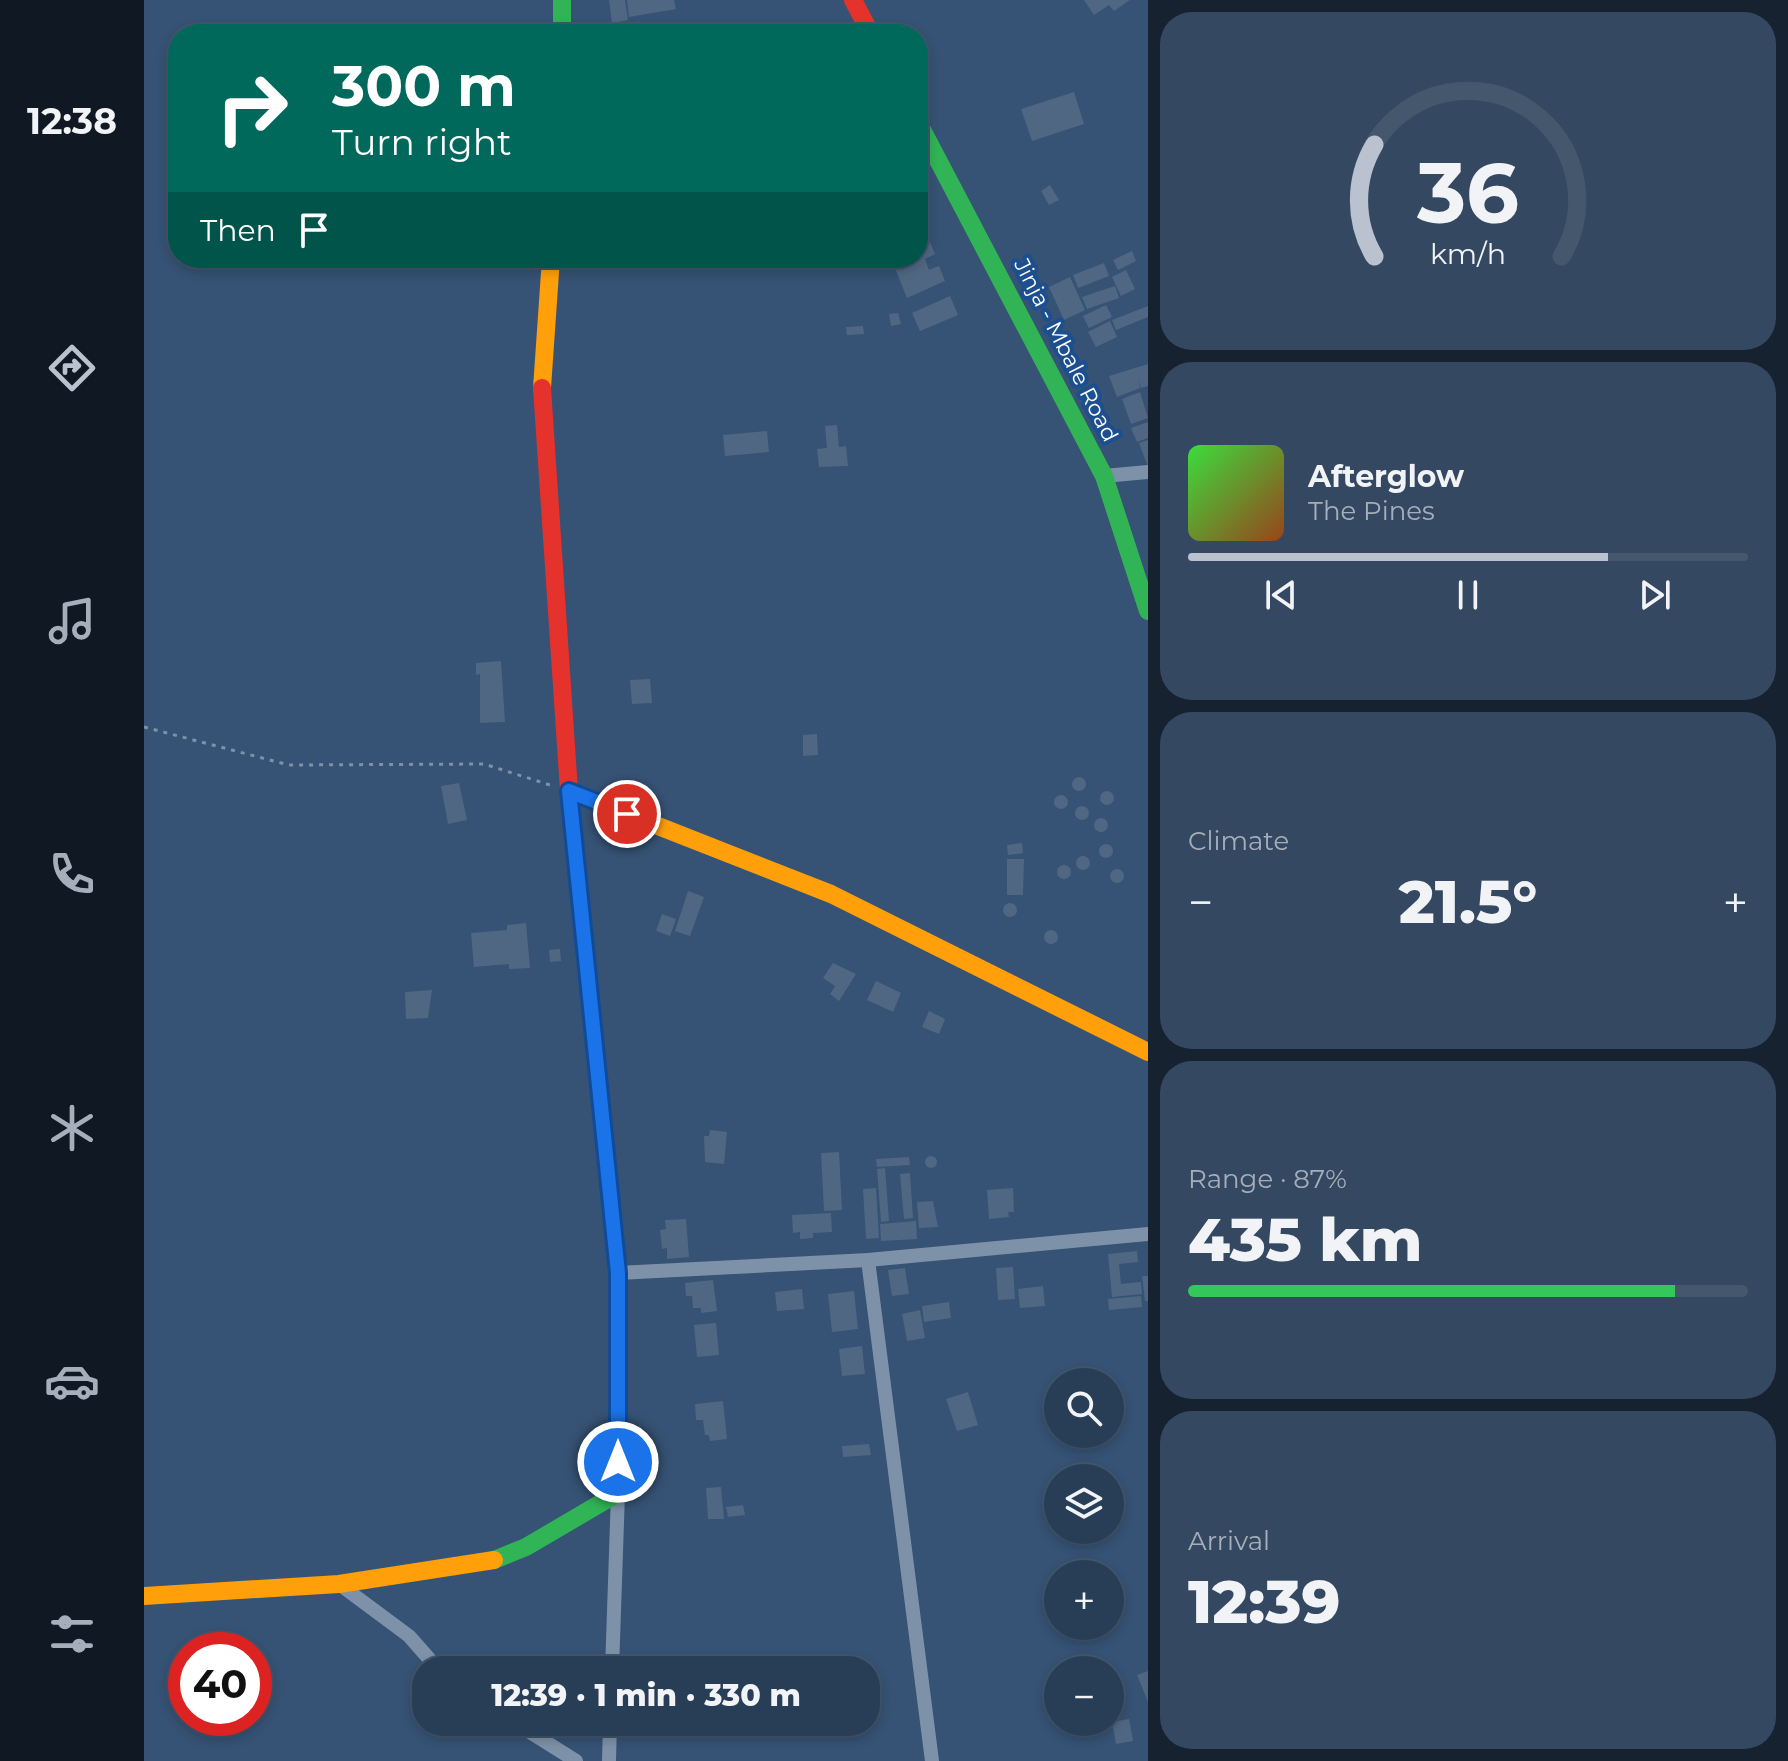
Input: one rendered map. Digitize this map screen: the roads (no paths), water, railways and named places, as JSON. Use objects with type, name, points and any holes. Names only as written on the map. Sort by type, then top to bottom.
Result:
[{"type":"street","points":[[562,0],[562,24]]},
{"type":"street","points":[[853,0],[866,24]]},
{"type":"street","name":"Jinja - Mbale Road","points":[[928,141],[1104,476],[1148,611]]},
{"type":"street","points":[[550,268],[541,407],[564,684],[569,791],[618,1273],[618,1493],[612,1656]]},
{"type":"street","points":[[1104,476],[1148,472]]},
{"type":"street","points":[[569,791],[831,894],[1148,1052]]},
{"type":"street","points":[[618,1273],[868,1260],[1148,1234]]},
{"type":"street","points":[[868,1260],[932,1761]]},
{"type":"street","points":[[144,1596],[339,1584],[494,1560],[526,1547],[618,1493]]},
{"type":"street","points":[[339,1584],[409,1636],[427,1656]]},
{"type":"street","points":[[536,1736],[576,1761]]},
{"type":"street","points":[[609,1761],[610,1736]]}]
